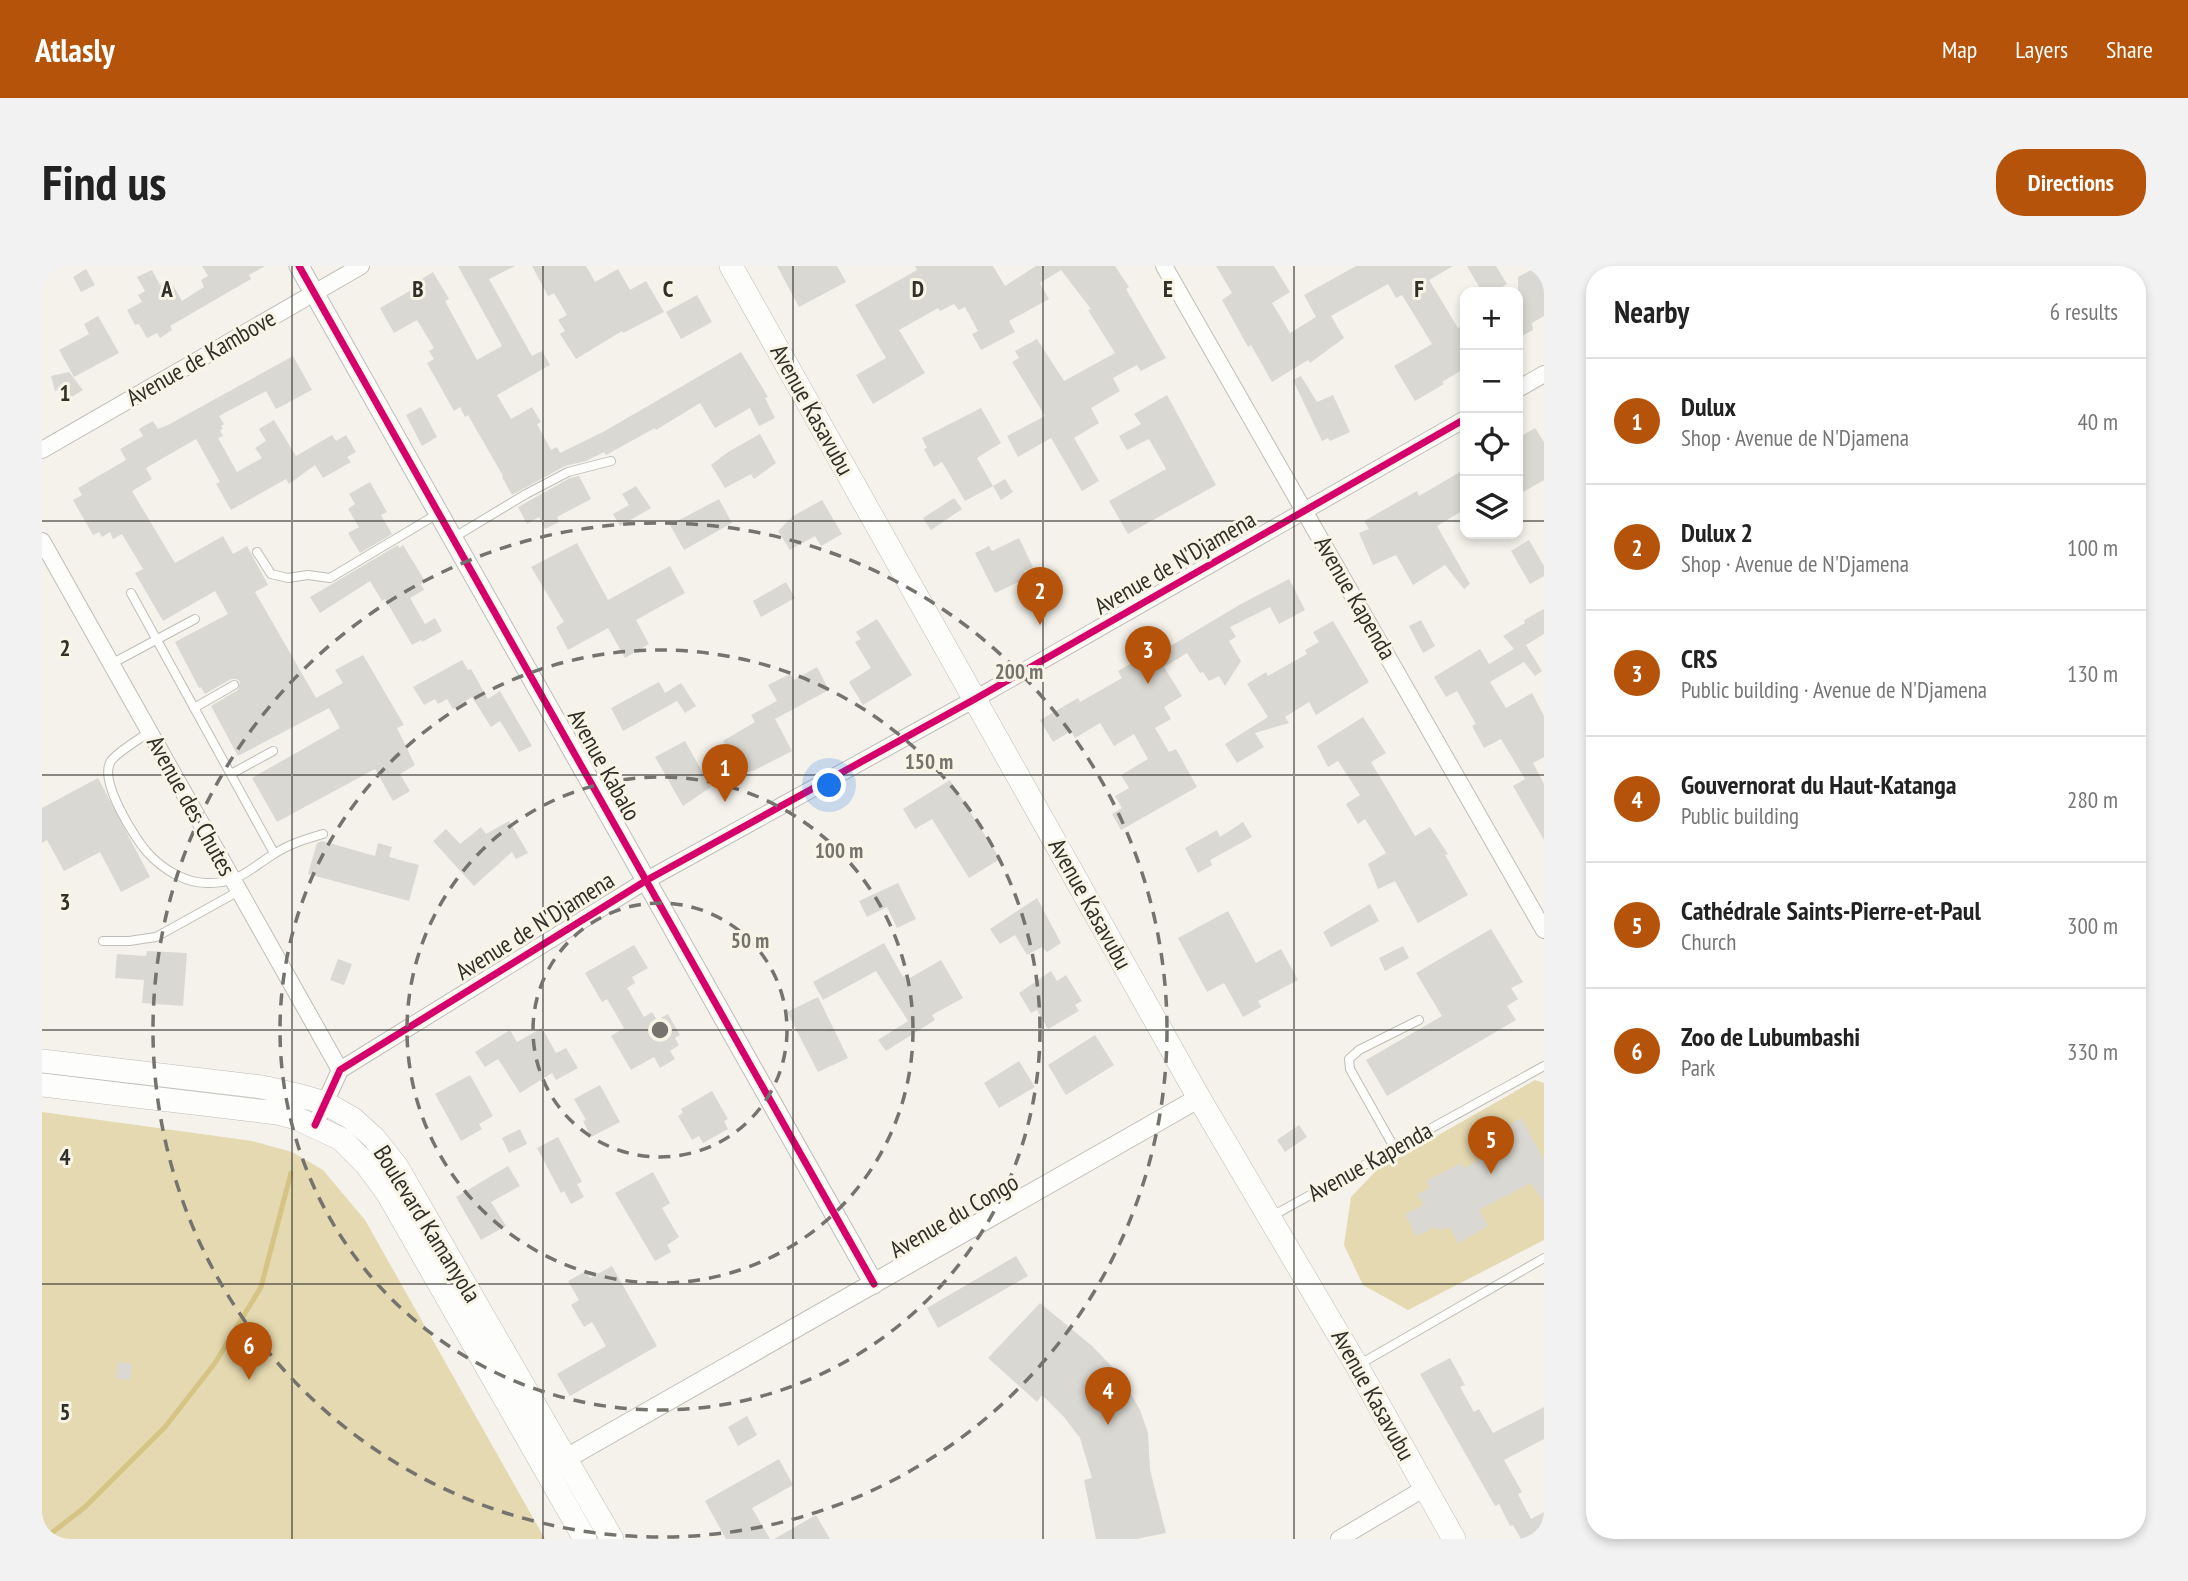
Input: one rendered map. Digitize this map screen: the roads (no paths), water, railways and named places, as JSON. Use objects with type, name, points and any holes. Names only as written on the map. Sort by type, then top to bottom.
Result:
[{"type":"main road","name":"Avenue Kasavubu","points":[[731,266],[1199,1098],[1357,1366],[1454,1539]]},
{"type":"main road","name":"Boulevard Kamanyola","points":[[42,1061],[282,1090],[325,1103],[363,1127],[386,1151],[556,1464],[585,1539]]},
{"type":"main road","name":"Boulevard Kamanyola","points":[[42,1085],[277,1113],[315,1125],[341,1139],[354,1150],[387,1194],[556,1464],[612,1539]]},
{"type":"street","name":"Avenue Kabalo","points":[[299,266],[874,1284]]},
{"type":"street","name":"Avenue de Kambove","points":[[42,450],[361,266]]},
{"type":"street","name":"Avenue Kapenda","points":[[1164,266],[1544,930]]},
{"type":"street","points":[[1523,386],[1544,374]]},
{"type":"street","name":"Avenue de N'Djamena","points":[[340,1070],[647,880],[975,699],[1460,422]]},
{"type":"street","name":"Avenue des Chutes","points":[[42,541],[340,1070]]},
{"type":"street","points":[[315,1125],[340,1070]]},
{"type":"street","name":"Avenue du Congo","points":[[556,1464],[1199,1098]]},
{"type":"street","points":[[1339,1539],[1425,1488]]},
{"type":"lane","points":[[453,538],[568,472],[611,461]]},
{"type":"lane","points":[[257,552],[271,574],[288,578],[308,575],[330,578],[439,513]]},
{"type":"lane","points":[[131,593],[274,853]]},
{"type":"lane","points":[[111,664],[195,619]]},
{"type":"lane","points":[[194,708],[233,685]]},
{"type":"lane","points":[[149,732],[111,761],[107,778],[119,808],[147,852],[167,869],[184,879],[236,886]]},
{"type":"lane","points":[[230,774],[273,751]]},
{"type":"lane","points":[[103,941],[156,937],[236,886],[274,853],[300,840],[323,834]]},
{"type":"lane","points":[[1395,1149],[1350,1069],[1349,1059],[1359,1049],[1419,1020]]},
{"type":"lane","name":"Avenue Kapenda","points":[[1270,1217],[1544,1066]]},
{"type":"lane","points":[[1357,1366],[1544,1258]]},
{"type":"waterway","points":[[44,1539],[85,1507],[165,1427],[215,1363],[261,1287],[291,1173]]},
{"type":"place","name":"Dulux 2","points":[[1040,625]]},
{"type":"place","name":"CRS","points":[[1148,684]]},
{"type":"place","name":"Dulux","points":[[725,802]]},
{"type":"place","name":"Cathédrale Saints-Pierre-et-Paul","points":[[1491,1174]]},
{"type":"place","name":"Zoo de Lubumbashi","points":[[249,1380]]},
{"type":"place","name":"Gouvernorat du Haut-Katanga","points":[[1108,1425]]}]
